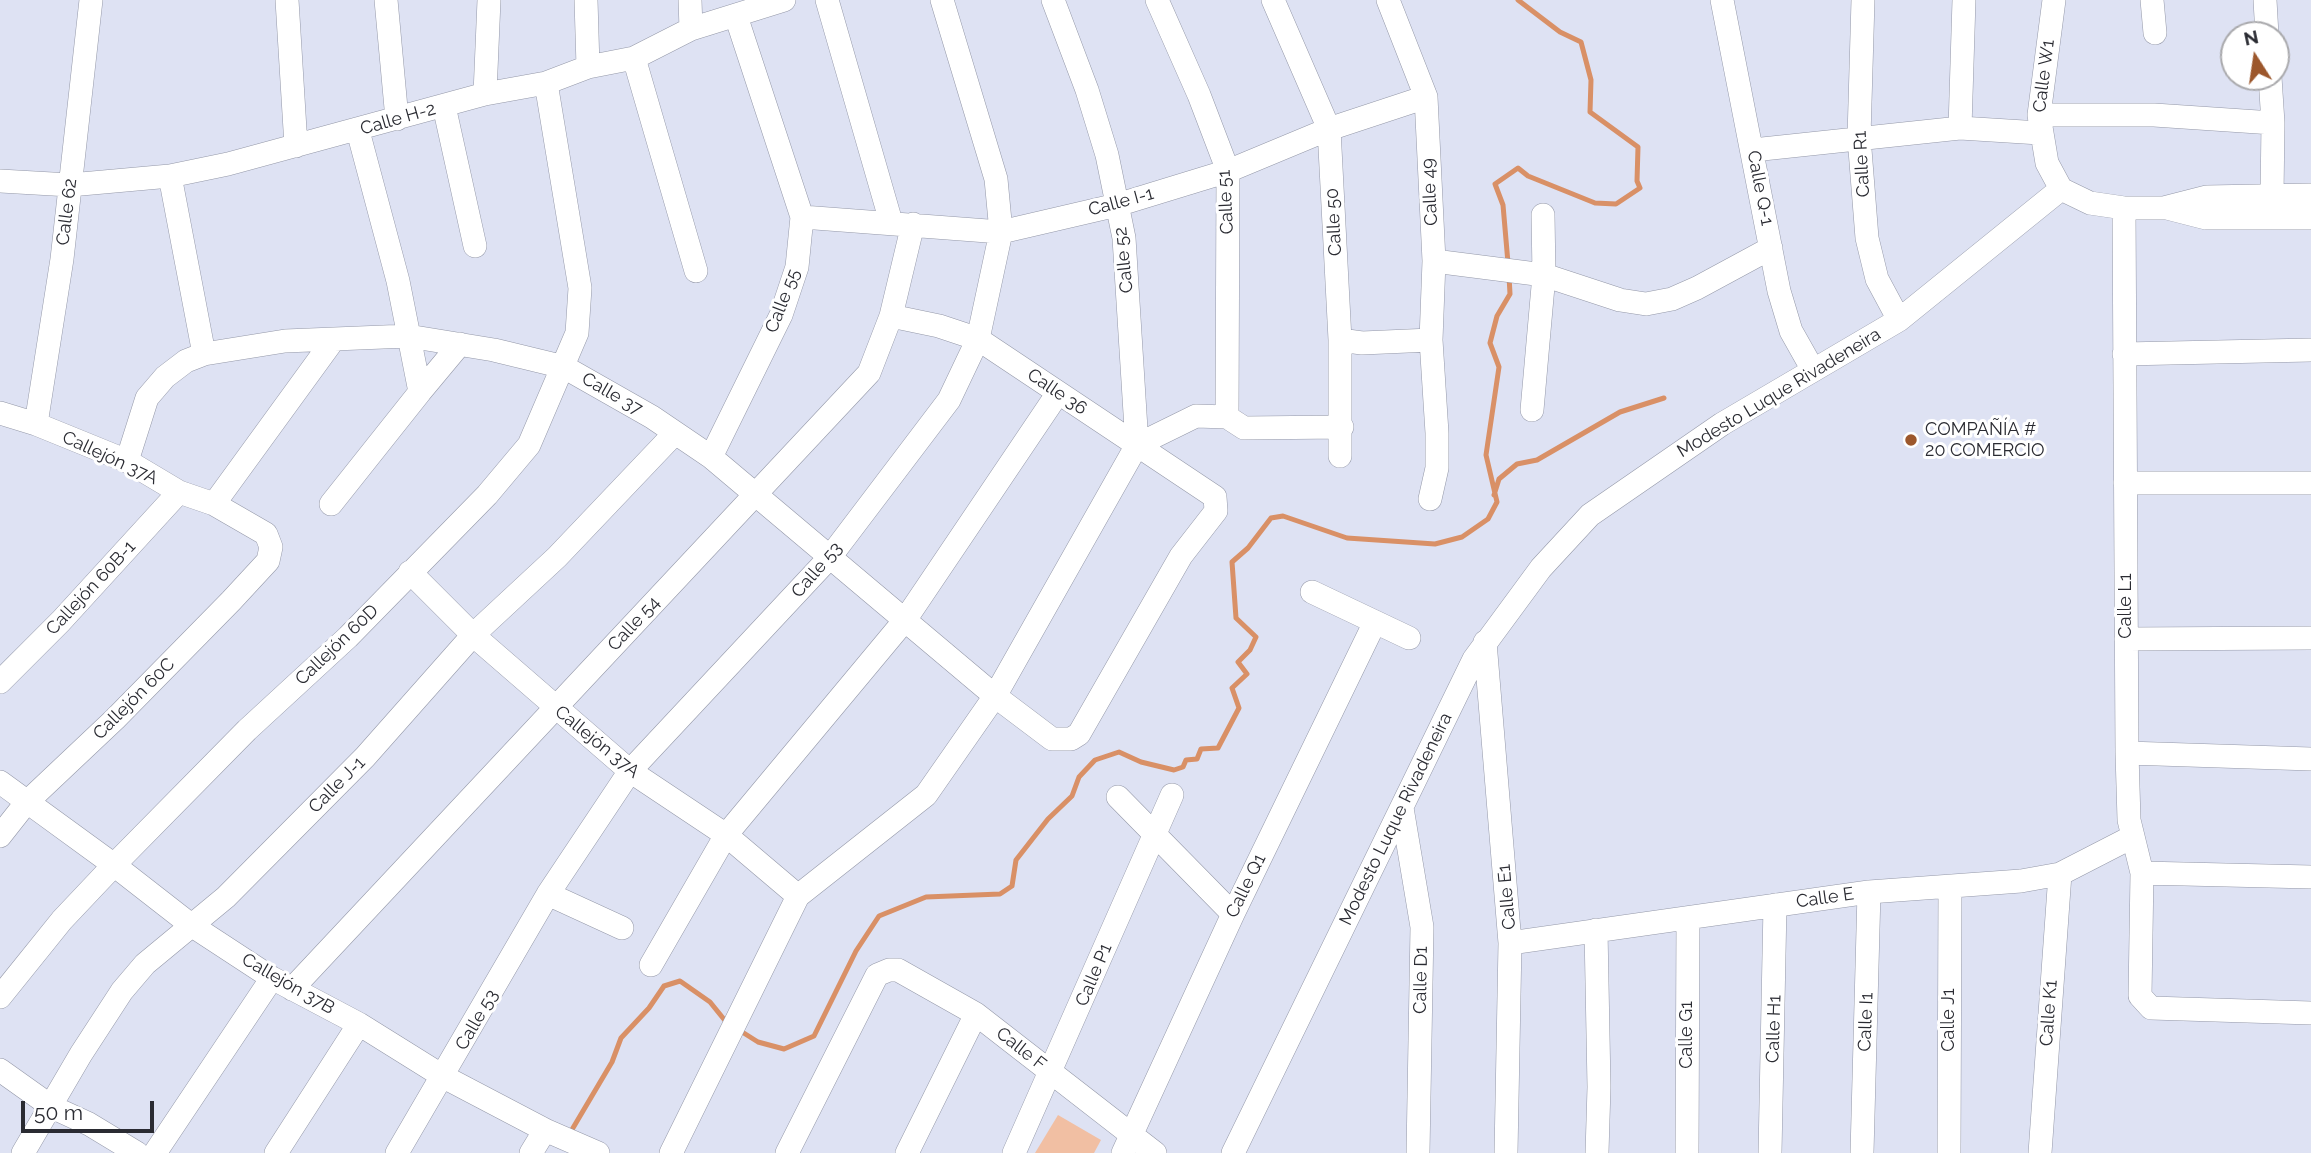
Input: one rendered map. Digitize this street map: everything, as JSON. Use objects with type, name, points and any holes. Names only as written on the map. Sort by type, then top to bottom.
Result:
[{"type":"street","name":"Calle 62","points":[[36,424],[70,185],[91,0]]},
{"type":"street","points":[[287,0],[296,146]]},
{"type":"street","points":[[386,0],[397,119]]},
{"type":"street","points":[[485,94],[489,0]]},
{"type":"street","points":[[586,0],[588,67]]},
{"type":"street","points":[[690,0],[691,29]]},
{"type":"street","name":"Calle H-2","points":[[0,181],[70,185],[170,176],[358,131],[485,94],[546,83],[588,67],[634,58],[691,29],[784,0]]},
{"type":"street","name":"Calle 54","points":[[282,983],[555,708],[869,373],[891,316],[902,223],[827,0]]},
{"type":"street","name":"Calle 53","points":[[444,1077],[548,894],[630,771],[830,557],[949,400],[978,339],[1001,232],[996,180],[942,0]]},
{"type":"street","name":"Calle 52","points":[[1053,0],[1087,90],[1124,238],[1137,446]]},
{"type":"street","name":"Calle 51","points":[[1157,0],[1199,95],[1228,171],[1227,418]]},
{"type":"street","name":"Calle 50","points":[[1273,0],[1329,130],[1340,340],[1340,456]]},
{"type":"street","name":"Calle 49","points":[[1388,0],[1426,97],[1433,261],[1431,340],[1437,468],[1430,499]]},
{"type":"street","name":"Calle Q-1","points":[[1722,0],[1771,248],[1791,331],[1814,370]]},
{"type":"street","name":"Calle R1","points":[[1863,0],[1859,137],[1867,238],[1877,279],[1899,320]]},
{"type":"street","points":[[1960,128],[1964,0]]},
{"type":"street","name":"Calle W1","points":[[2054,0],[2039,124],[2047,163],[2061,189]]},
{"type":"street","points":[[2152,0],[2155,33]]},
{"type":"street","points":[[2265,0],[2266,21]]},
{"type":"street","name":"Calle 55","points":[[711,457],[781,315],[797,267],[802,217],[736,16]]},
{"type":"street","points":[[634,58],[696,271]]},
{"type":"street","name":"Callejón 60D","points":[[0,997],[62,920],[114,865],[410,572],[515,464],[529,445],[577,333],[580,288],[546,83]]},
{"type":"street","points":[[2271,91],[2272,196]]},
{"type":"street","name":"Calle I-1","points":[[802,217],[1001,232],[1117,205],[1228,171],[1329,130],[1426,97]]},
{"type":"street","points":[[444,106],[475,246]]},
{"type":"street","points":[[1753,150],[1960,128],[2154,115],[2273,123]]},
{"type":"street","points":[[358,131],[398,281],[420,392]]},
{"type":"street","points":[[170,176],[204,354]]},
{"type":"street","points":[[2061,189],[2090,203],[2124,208],[2164,208],[2206,218],[2311,218]]},
{"type":"street","name":"Modesto Luque Rivadeneira","points":[[1233,1153],[1474,659],[1541,568],[1590,514],[1721,424],[1899,320],[2061,189]]},
{"type":"street","points":[[2164,208],[2207,197],[2311,195]]},
{"type":"street","name":"Calle L1","points":[[2124,208],[2127,753],[2132,837],[2142,873],[2140,996],[2142,1002],[2151,1009],[2311,1013]]},
{"type":"street","points":[[1532,410],[1544,275],[1543,215]]},
{"type":"street","points":[[1433,261],[1544,275],[1620,300],[1646,304],[1672,299],[1698,288],[1771,248]]},
{"type":"street","name":"Calle 36","points":[[891,316],[939,326],[978,339],[1137,446],[1212,492],[1217,503],[1216,511],[1181,556],[1079,734],[1071,739],[1052,739]]},
{"type":"street","name":"Calle 37","points":[[127,461],[147,398],[165,377],[186,361],[204,354],[285,341],[408,336],[460,344],[564,367],[711,457],[995,696],[1052,739]]},
{"type":"street","points":[[214,504],[334,339]]},
{"type":"street","points":[[1340,340],[1362,343],[1431,340]]},
{"type":"street","points":[[331,504],[460,344]]},
{"type":"street","points":[[2124,354],[2311,350]]},
{"type":"street","points":[[651,965],[726,835],[905,620],[1058,393]]},
{"type":"street","name":"Callejón 37A","points":[[0,414],[36,424],[127,461],[179,492],[214,504],[267,534],[271,547],[268,561]]},
{"type":"street","points":[[671,1153],[798,896],[926,795],[995,696],[1137,446],[1196,416],[1227,418],[1244,428],[1342,427]]},
{"type":"street","name":"Calle J-1","points":[[23,1153],[81,1054],[122,991],[145,964],[226,897],[365,757],[473,635],[557,557],[675,433]]},
{"type":"street","points":[[2125,483],[2311,483]]},
{"type":"street","name":"Callejón 60B-1","points":[[0,682],[61,621],[179,492]]},
{"type":"street","name":"Callejón 60C","points":[[0,836],[26,803],[115,719],[268,561]]},
{"type":"street","name":"Callejón 37A","points":[[410,572],[473,635],[630,771],[726,835],[798,896]]},
{"type":"street","points":[[1312,592],[1409,638]]},
{"type":"street","name":"Calle Q1","points":[[1128,1144],[1233,914],[1375,622]]},
{"type":"street","points":[[2126,639],[2311,638]]},
{"type":"street","name":"Calle E1","points":[[1485,642],[1510,943],[1506,1153]]},
{"type":"street","points":[[2127,753],[2311,759]]},
{"type":"street","name":"Callejón 37B","points":[[0,782],[191,925],[282,983],[359,1024],[444,1077],[545,1130],[598,1153]]},
{"type":"street","name":"Calle P1","points":[[1014,1153],[1052,1073],[1172,795]]},
{"type":"street","points":[[1118,797],[1233,914]]},
{"type":"street","name":"Calle D1","points":[[1402,808],[1422,927],[1418,1153]]},
{"type":"street","name":"Calle E","points":[[1510,943],[1869,892],[1950,887],[2060,874],[2132,837]]},
{"type":"street","points":[[2142,873],[2311,877]]},
{"type":"street","name":"Calle K1","points":[[2040,1153],[2060,874]]},
{"type":"street","name":"Calle J1","points":[[1949,1153],[1950,887]]},
{"type":"street","name":"Calle I1","points":[[1862,1153],[1869,892]]},
{"type":"street","points":[[548,894],[622,928]]},
{"type":"street","name":"Calle H1","points":[[1770,1153],[1775,905]]},
{"type":"street","name":"Calle G1","points":[[1687,1153],[1688,918]]},
{"type":"street","points":[[1596,930],[1599,1087],[1597,1153]]},
{"type":"street","name":"Calle F","points":[[787,1153],[877,975],[882,971],[898,970],[976,1014],[1052,1073],[1128,1144],[1155,1153]]},
{"type":"street","points":[[155,1153],[282,983]]},
{"type":"street","points":[[907,1153],[976,1014]]},
{"type":"street","points":[[276,1153],[359,1024]]},
{"type":"street","points":[[0,1070],[51,1107],[89,1124],[137,1153]]},
{"type":"street","points":[[397,1153],[444,1077]]},
{"type":"street","points":[[531,1153],[545,1130]]},
{"type":"shaded area","points":[[1058,1115],[1101,1140],[1094,1153],[1035,1153]]},
{"type":"waterway","points":[[1508,263],[1503,205],[1495,184],[1518,168],[1528,176],[1595,203],[1616,204],[1640,188],[1637,181],[1638,147],[1590,112],[1591,80],[1581,42],[1560,32],[1518,0]]},
{"type":"waterway","points":[[739,1030],[758,1042],[784,1049],[814,1036],[856,951],[879,916],[926,897],[1000,894],[1012,886],[1016,860],[1048,819],[1072,796],[1079,777],[1095,760],[1119,752],[1141,762],[1174,770],[1183,767],[1186,760],[1197,759],[1201,749],[1218,748],[1239,708],[1232,688],[1247,674],[1238,662],[1250,650],[1256,637],[1236,618],[1232,562],[1248,548],[1271,518],[1283,516],[1347,538],[1435,544],[1462,537],[1488,519],[1497,502],[1486,455],[1499,367],[1490,343],[1497,316],[1510,294],[1509,276]]},
{"type":"waterway","points":[[1494,495],[1499,479],[1517,464],[1537,460],[1620,412],[1664,398]]},
{"type":"waterway","points":[[570,1133],[612,1062],[621,1038],[649,1008],[664,986],[680,981],[710,1002],[727,1023]]},
{"type":"place","name":"COMPAÑÍA # 20 COMERCIO","points":[[1911,440]]}]
